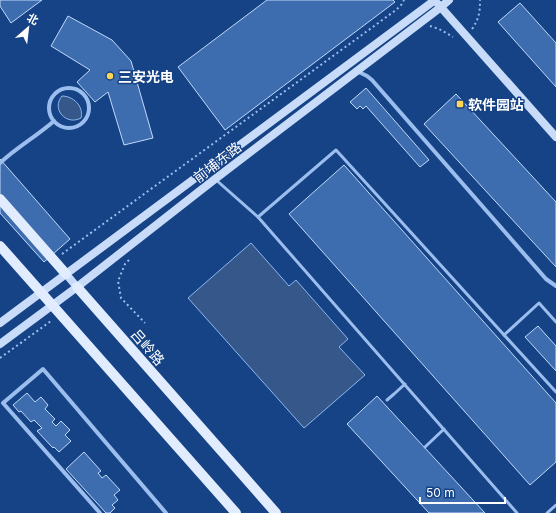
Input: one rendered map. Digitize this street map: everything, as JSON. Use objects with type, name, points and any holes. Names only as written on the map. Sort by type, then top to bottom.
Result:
[{"type":"main road","name":"前埔东路","points":[[0,323],[435,0]]},
{"type":"main road","points":[[435,0],[556,137]]},
{"type":"main road","name":"前埔东路","points":[[0,344],[77,287],[215,179],[449,0]]},
{"type":"main road","name":"吕岭路","points":[[0,199],[276,513]]},
{"type":"main road","points":[[0,246],[236,513]]},
{"type":"street","points":[[357,71],[372,80],[546,279],[556,286]]},
{"type":"street","points":[[65,88],[71,88],[84,95],[87,101],[88,115],[78,126],[65,128],[54,121],[50,115],[49,104],[51,99],[58,91],[65,88]]},
{"type":"street","points":[[0,163],[11,152],[54,121]]},
{"type":"street","points":[[100,513],[3,403],[43,369],[166,513]]},
{"type":"lane","points":[[258,217],[336,150],[556,392]]},
{"type":"lane","points":[[215,179],[258,217],[517,513]]},
{"type":"lane","points":[[504,335],[539,303],[556,322]]},
{"type":"lane","points":[[387,400],[405,384]]},
{"type":"lane","points":[[425,447],[444,429]]},
{"type":"lane","points":[[547,513],[556,505]]},
{"type":"path","points":[[54,260],[396,10],[404,0]]},
{"type":"path","points":[[424,27],[431,26],[454,37],[467,36],[476,24],[480,12],[480,0]]},
{"type":"path","points":[[131,258],[125,264],[118,281],[122,298],[145,323]]},
{"type":"path","points":[[0,358],[51,321]]},
{"type":"water","points":[[62,96],[66,96],[77,102],[81,110],[81,118],[70,120],[62,115],[58,106]]},
{"type":"water","points":[[251,243],[289,286],[296,280],[348,339],[339,347],[365,375],[304,428],[188,298]]},
{"type":"building","points":[[0,0],[42,0],[11,23],[0,6]]},
{"type":"building","points":[[267,0],[393,0],[395,2],[225,130],[178,67]]},
{"type":"building","points":[[520,3],[556,43],[556,87],[498,22]]},
{"type":"building","name":"三安光电","points":[[68,16],[112,40],[131,61],[153,138],[124,145],[108,92],[95,102],[77,82],[90,70],[51,46]]},
{"type":"building","points":[[366,88],[429,160],[420,167],[366,106],[363,109],[360,106],[357,109],[350,102]]},
{"type":"building","points":[[456,94],[556,202],[556,267],[424,124]]},
{"type":"building","points":[[0,159],[70,239],[44,262],[0,213]]},
{"type":"building","points":[[344,165],[556,403],[556,462],[530,485],[289,214]]},
{"type":"building","points":[[538,326],[556,346],[556,371],[525,337]]},
{"type":"building","points":[[27,393],[35,402],[41,397],[48,405],[45,409],[55,419],[52,422],[56,426],[61,421],[70,430],[65,435],[71,441],[59,452],[54,447],[53,448],[37,431],[42,428],[34,420],[31,422],[13,405]]},
{"type":"building","points":[[377,396],[485,513],[429,513],[347,424]]},
{"type":"building","points":[[84,452],[101,471],[98,473],[102,478],[106,475],[120,490],[114,495],[118,500],[112,505],[115,508],[110,513],[106,513],[66,469]]},
{"type":"place","name":"三安光电","points":[[110,76]]},
{"type":"place","name":"软件园站","points":[[460,104]]}]
